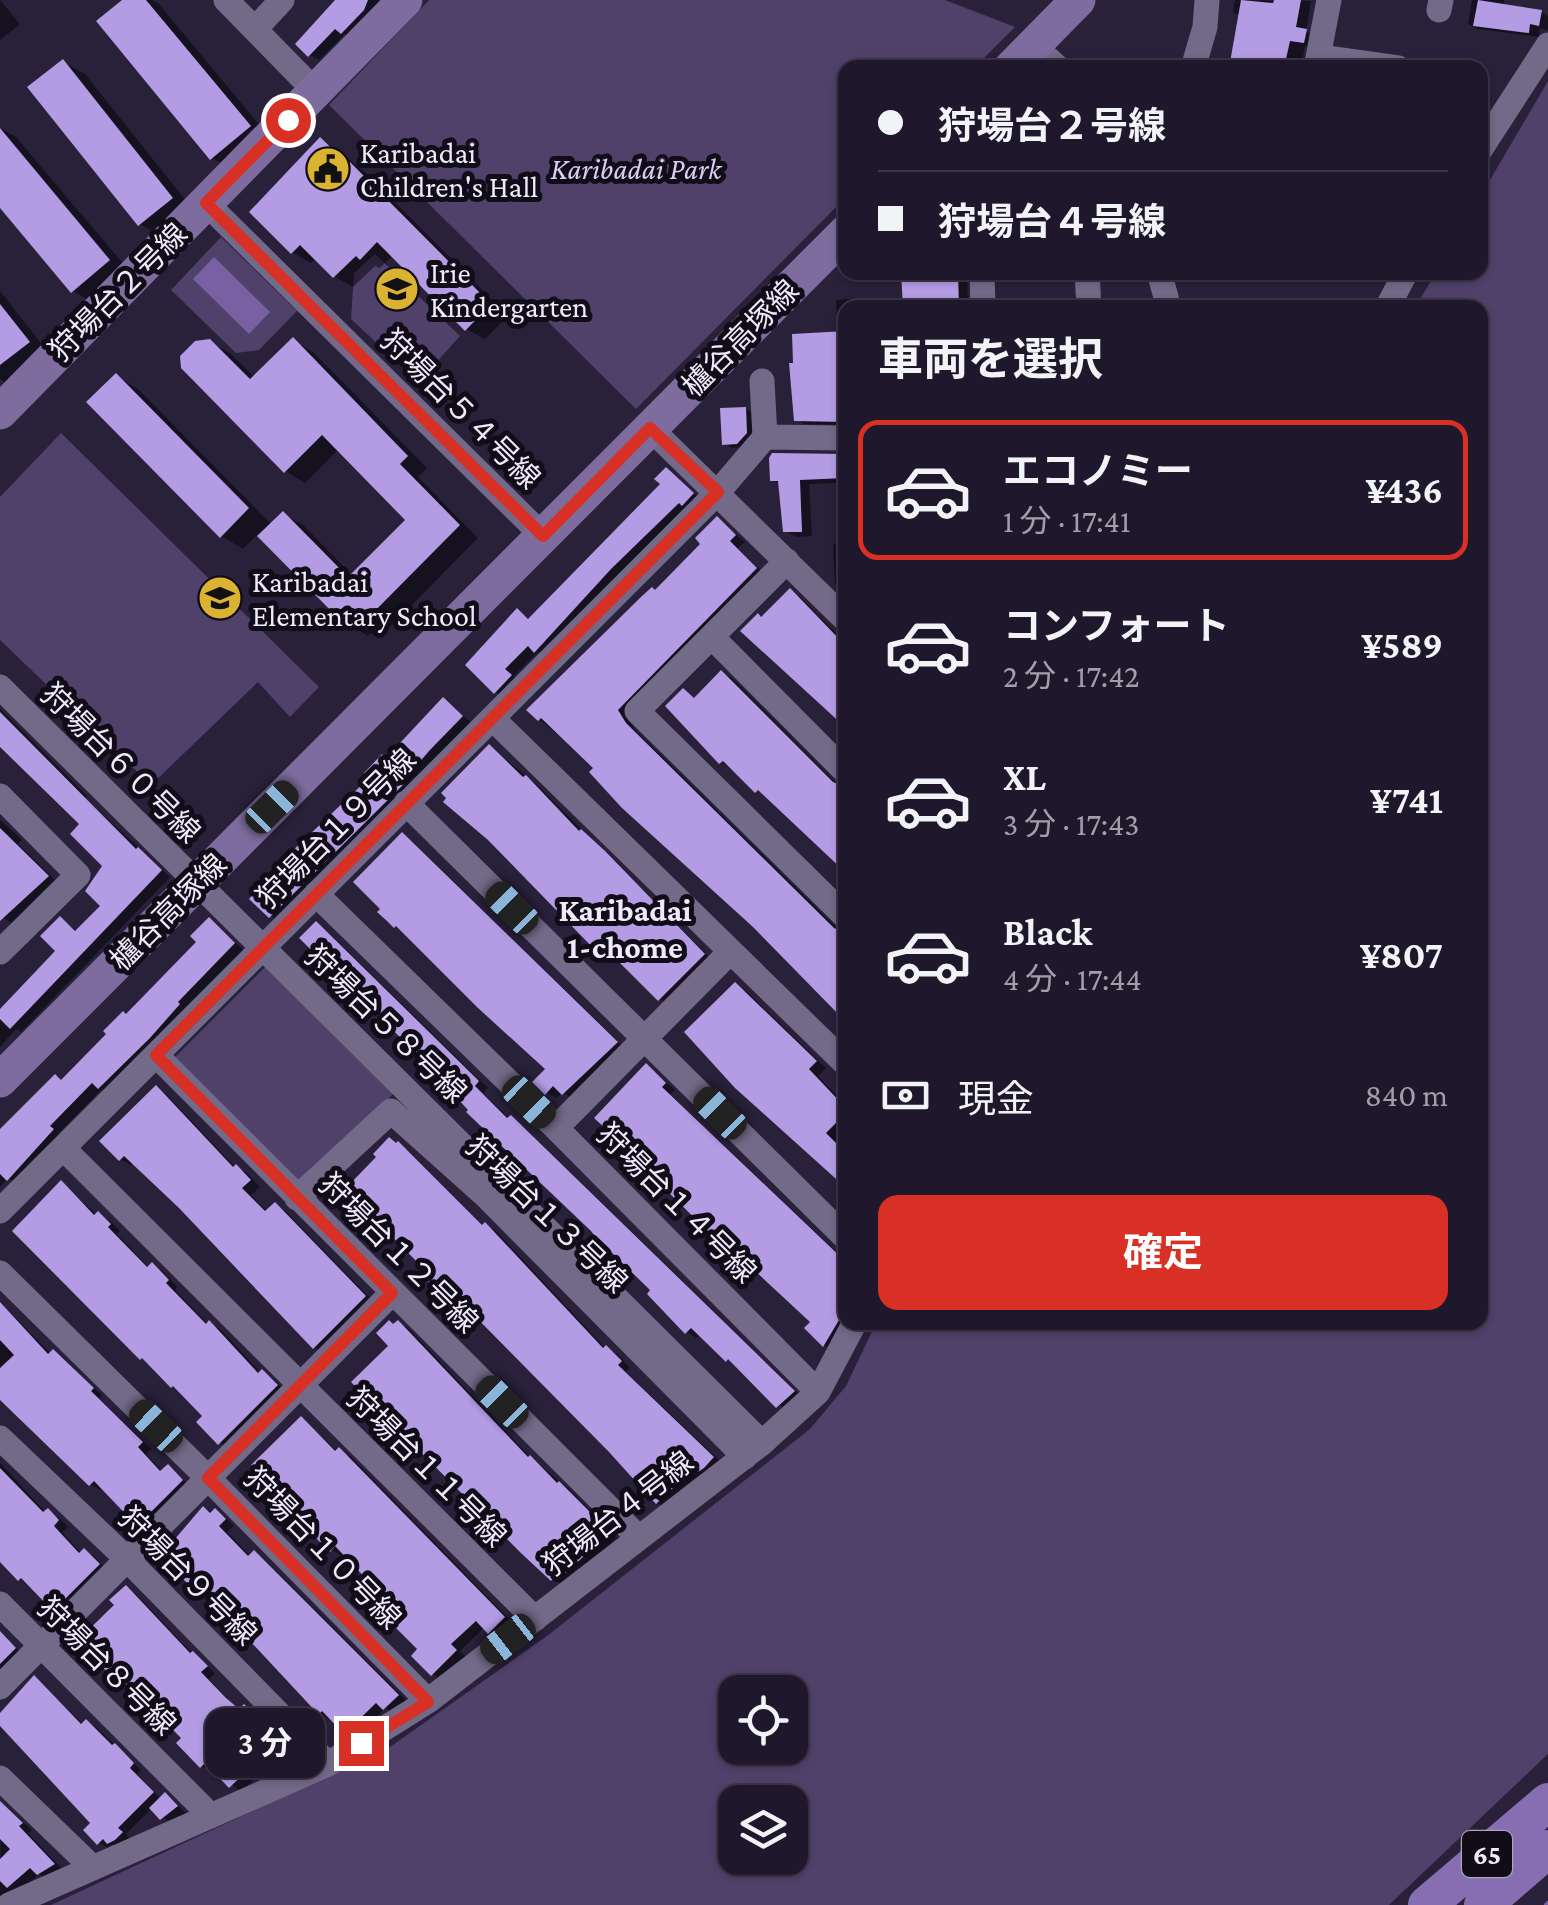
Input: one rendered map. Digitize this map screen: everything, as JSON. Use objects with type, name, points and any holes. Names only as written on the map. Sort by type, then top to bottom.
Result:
[{"type":"main road","name":"65","points":[[1426,1905],[1548,1802]]},
{"type":"main road","name":"65","points":[[1483,1905],[1548,1848]]},
{"type":"street","points":[[226,0],[316,92]]},
{"type":"street","points":[[255,29],[282,0]]},
{"type":"street","name":"狩場台２号線","points":[[0,412],[405,0]]},
{"type":"street","points":[[1034,60],[1078,0]]},
{"type":"street","points":[[1195,60],[1205,27],[1207,0]]},
{"type":"street","points":[[1318,60],[1330,0]]},
{"type":"street","points":[[1488,138],[1548,46]]},
{"type":"street","name":"狩場台５４号線","points":[[206,203],[543,536]]},
{"type":"street","name":"櫨谷高塚線","points":[[0,1080],[838,240]]},
{"type":"street","points":[[762,381],[765,437],[838,438]]},
{"type":"street","points":[[650,428],[838,612]]},
{"type":"street","name":"狩場台１９号線","points":[[0,1212],[718,492],[765,437]]},
{"type":"street","points":[[788,562],[637,712],[838,909]]},
{"type":"street","points":[[712,637],[838,763]]},
{"type":"street","name":"狩場台６０号線","points":[[0,687],[262,948]]},
{"type":"street","points":[[492,718],[838,1056]]},
{"type":"street","points":[[0,796],[78,875],[0,952]]},
{"type":"street","points":[[406,804],[838,1230]]},
{"type":"street","name":"狩場台１４号線","points":[[316,894],[818,1392]]},
{"type":"street","name":"狩場台５８号線","points":[[262,948],[753,1450]]},
{"type":"street","points":[[556,1128],[730,952]]},
{"type":"street","name":"狩場台１２号線","points":[[156,1055],[639,1538]]},
{"type":"street","name":"狩場台１３号線","points":[[298,1198],[391,1112],[486,1196],[753,1450]]},
{"type":"street","name":"狩場台１１号線","points":[[63,1148],[535,1618]]},
{"type":"street","name":"狩場台１０号線","points":[[0,1274],[428,1702]]},
{"type":"street","points":[[0,1688],[392,1293]]},
{"type":"street","name":"狩場台４号線","points":[[9,1905],[328,1764],[428,1702],[753,1450],[818,1392],[852,1330]]},
{"type":"street","name":"狩場台９号線","points":[[0,1438],[127,1559],[328,1764]]},
{"type":"street","name":"狩場台８号線","points":[[0,1604],[211,1816]]},
{"type":"street","points":[[0,1778],[93,1868]]},
{"type":"green space","name":"Karibadai Park","points":[[429,0],[945,0],[1015,27],[982,60],[838,60],[838,205],[636,409],[329,105]]},
{"type":"green space","points":[[1548,81],[1548,1754],[1389,1905],[51,1905],[390,1747],[547,1636],[810,1429],[846,1386],[873,1330],[1488,1330],[1488,300],[1419,300],[1432,280],[1488,280],[1488,183]]},
{"type":"green space","points":[[221,237],[297,311],[259,350],[236,353],[171,290]]},
{"type":"green space","points":[[375,254],[460,336],[433,366],[395,360],[351,319],[354,273]]},
{"type":"green space","points":[[61,433],[319,687],[290,717],[258,682],[151,785],[0,640],[0,497]]},
{"type":"green space","points":[[267,965],[395,1092],[297,1191],[169,1063]]},
{"type":"shaded area","points":[[214,257],[270,312],[249,334],[193,279]]},
{"type":"building","points":[[122,0],[146,0],[251,126],[210,160],[96,21]]},
{"type":"building","points":[[335,0],[368,0],[364,10],[341,34],[335,29],[308,57],[295,44]]},
{"type":"building","points":[[1241,0],[1301,0],[1296,27],[1307,29],[1304,43],[1290,41],[1286,60],[1230,60]]},
{"type":"building","points":[[1478,0],[1542,10],[1539,26],[1530,24],[1529,33],[1473,26]]},
{"type":"building","points":[[63,59],[173,198],[138,226],[27,87]]},
{"type":"building","points":[[0,128],[110,260],[71,293],[0,208]]},
{"type":"building","points":[[320,137],[350,162],[491,304],[465,331],[377,242],[360,260],[356,256],[333,278],[300,245],[291,254],[249,212]]},
{"type":"building","points":[[901,280],[958,280],[959,300],[903,300]]},
{"type":"building","points":[[0,304],[30,342],[0,365]]},
{"type":"building","points":[[838,331],[838,422],[794,421],[789,363],[793,363],[792,334]]},
{"type":"building","points":[[293,337],[408,456],[400,464],[460,525],[358,628],[351,622],[346,626],[257,536],[283,511],[348,577],[405,520],[322,435],[284,473],[181,368],[180,356],[195,341],[210,339],[250,379]]},
{"type":"building","points":[[116,373],[249,508],[220,538],[86,402]]},
{"type":"building","points":[[746,407],[747,433],[737,444],[722,445],[720,408]]},
{"type":"building","points":[[772,453],[838,454],[838,478],[800,480],[802,532],[783,532],[778,481],[770,481]]},
{"type":"building","points":[[666,467],[694,493],[611,569],[534,653],[528,646],[505,669],[512,675],[494,694],[465,665],[517,608],[528,619],[660,484],[654,479]]},
{"type":"building","points":[[717,516],[736,535],[730,541],[757,568],[618,710],[626,723],[838,930],[838,1014],[753,927],[622,808],[589,772],[593,768],[541,718],[538,721],[526,710],[642,596],[652,587],[655,590],[700,544],[695,538]]},
{"type":"building","points":[[790,588],[838,638],[838,721],[740,631],[758,613],[761,617]]},
{"type":"building","points":[[721,670],[838,784],[838,865],[758,790],[755,793],[723,761],[719,764],[665,706],[683,688],[694,698]]},
{"type":"building","points":[[443,697],[463,716],[408,780],[269,918],[249,899],[288,855],[369,778],[364,773],[382,754],[386,758]]},
{"type":"building","points":[[0,712],[136,849],[162,870],[10,1029],[0,1019],[0,1009],[55,951],[40,936],[60,916],[75,931],[100,906],[85,891],[102,866],[70,834],[79,824],[0,747]]},
{"type":"building","points":[[489,744],[605,851],[705,954],[658,1001],[602,945],[596,951],[488,840],[443,802],[446,798],[441,793]]},
{"type":"building","points":[[0,828],[49,876],[0,921]]},
{"type":"building","points":[[402,832],[618,1042],[562,1095],[553,1086],[545,1095],[532,1082],[545,1069],[377,912],[380,909],[353,882]]},
{"type":"building","points":[[209,917],[235,943],[178,1002],[150,1038],[98,1089],[92,1083],[50,1126],[54,1129],[7,1181],[0,1174],[0,1129],[55,1074],[61,1080],[106,1034],[103,1031],[123,1011],[126,1014],[196,942],[190,936]]},
{"type":"building","points":[[316,921],[479,1081],[475,1086],[507,1118],[511,1115],[795,1391],[776,1408],[691,1328],[685,1334],[647,1294],[650,1290],[591,1238],[591,1231],[466,1112],[415,1052],[299,938]]},
{"type":"building","points":[[735,982],[817,1061],[809,1069],[838,1100],[838,1121],[826,1133],[838,1145],[838,1181],[735,1088],[684,1032]]},
{"type":"building","points":[[646,1063],[666,1083],[662,1087],[838,1254],[838,1322],[823,1347],[804,1328],[810,1322],[739,1256],[736,1259],[657,1181],[660,1178],[594,1118]]},
{"type":"building","points":[[156,1085],[233,1167],[236,1164],[251,1180],[242,1188],[265,1211],[275,1202],[366,1296],[313,1349],[179,1208],[124,1156],[119,1161],[99,1141]]},
{"type":"building","points":[[389,1137],[398,1141],[482,1225],[485,1222],[603,1348],[606,1345],[622,1361],[618,1365],[714,1457],[704,1468],[698,1472],[694,1468],[656,1504],[454,1295],[447,1301],[427,1281],[432,1277],[345,1189]]},
{"type":"building","points":[[61,1180],[94,1215],[98,1211],[111,1224],[108,1227],[147,1267],[152,1262],[169,1280],[166,1283],[206,1324],[209,1320],[258,1373],[262,1369],[278,1385],[218,1445],[196,1422],[202,1416],[140,1360],[12,1231]]},
{"type":"building","points":[[0,1302],[48,1354],[53,1349],[94,1388],[91,1391],[143,1442],[138,1447],[160,1471],[168,1464],[183,1480],[137,1526],[94,1481],[89,1486],[0,1400],[0,1368],[14,1355],[0,1340]]},
{"type":"building","points":[[389,1320],[393,1324],[398,1320],[528,1457],[559,1481],[610,1532],[558,1580],[555,1576],[551,1581],[522,1554],[351,1382],[388,1346],[376,1333]]},
{"type":"building","points":[[301,1416],[335,1451],[339,1447],[505,1617],[488,1634],[476,1621],[451,1644],[457,1650],[431,1676],[411,1656],[417,1649],[392,1624],[398,1619],[367,1587],[371,1584],[335,1546],[330,1552],[309,1531],[313,1527],[251,1465]]},
{"type":"building","points":[[0,1468],[43,1512],[48,1508],[59,1520],[54,1526],[79,1553],[84,1548],[100,1564],[53,1611],[0,1562]]},
{"type":"building","points":[[203,1506],[210,1513],[215,1508],[226,1519],[219,1526],[248,1556],[254,1550],[399,1695],[383,1710],[376,1703],[344,1734],[322,1711],[319,1715],[221,1610],[164,1560],[174,1550],[169,1546]]},
{"type":"building","points":[[126,1585],[190,1653],[193,1651],[208,1666],[201,1672],[226,1698],[239,1709],[244,1704],[262,1722],[254,1731],[279,1756],[265,1770],[257,1761],[229,1788],[205,1763],[200,1768],[176,1743],[181,1738],[140,1696],[136,1699],[76,1642],[114,1605],[109,1600]]},
{"type":"building","points":[[0,1631],[16,1648],[0,1664]]},
{"type":"building","points":[[34,1675],[81,1724],[86,1719],[112,1745],[115,1743],[134,1763],[130,1768],[154,1792],[118,1828],[123,1832],[107,1844],[103,1839],[97,1845],[83,1830],[90,1823],[0,1726],[0,1713]]},
{"type":"building","points":[[165,1792],[178,1806],[160,1820],[149,1808]]},
{"type":"building","points":[[0,1801],[55,1864],[37,1875],[30,1868],[7,1888],[0,1881],[0,1859],[10,1849],[0,1839]]},
{"type":"place","name":"Karibadai Children's Hall","points":[[328,169]]},
{"type":"place","name":"Irie Kindergarten","points":[[397,289]]},
{"type":"place","name":"Karibadai Elementary School","points":[[220,598]]},
{"type":"district","name":"Karibadai 1-chome","points":[[625,928]]},
{"type":"route","points":[[288,120],[206,203],[543,536],[650,428],[718,492],[156,1055],[392,1293],[208,1478],[428,1702],[361,1743]]}]
